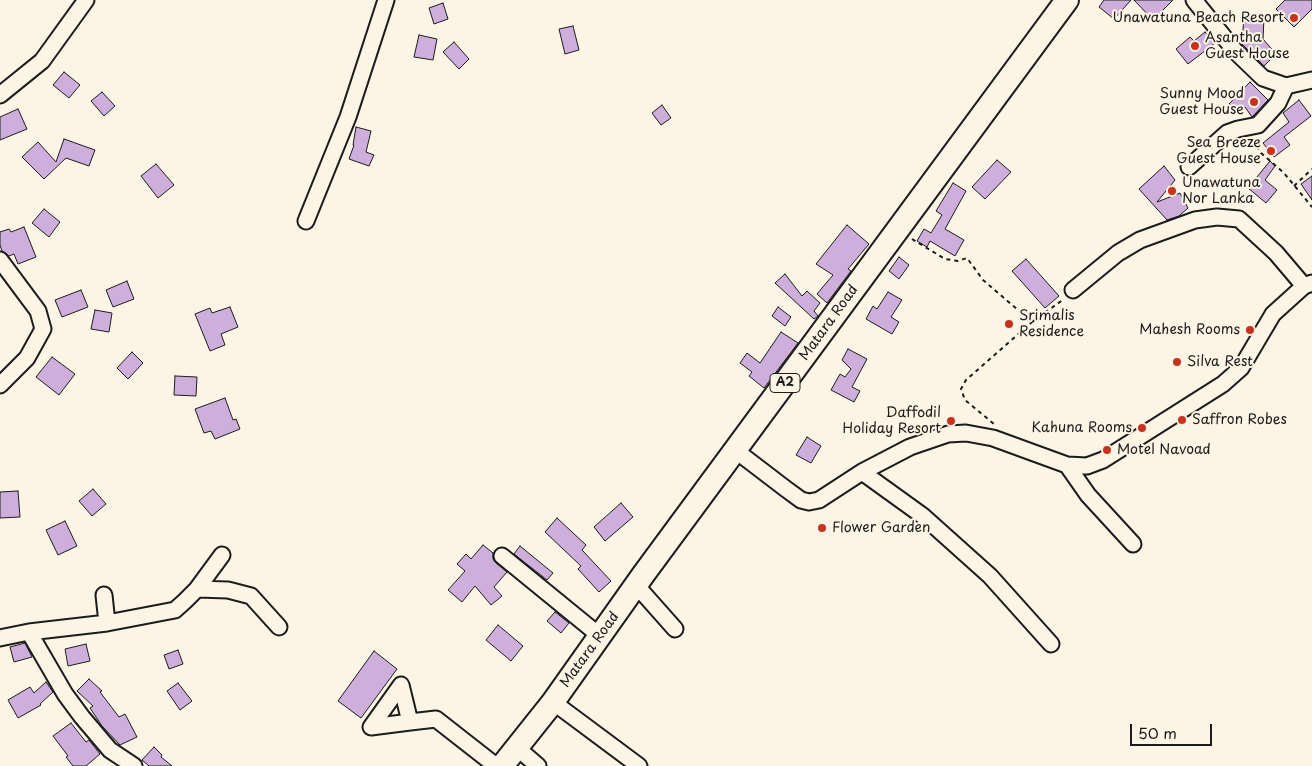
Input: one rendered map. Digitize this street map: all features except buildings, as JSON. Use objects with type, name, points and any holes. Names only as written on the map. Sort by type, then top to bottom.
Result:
[{"type":"highway","name":"Matara Road","points":[[502,766],[553,702],[636,585],[1067,0]]},
{"type":"street","points":[[0,95],[42,61],[86,0]]},
{"type":"street","points":[[306,221],[348,117],[386,0]]},
{"type":"street","points":[[1194,0],[1236,52],[1263,78],[1286,86],[1312,80]]},
{"type":"street","points":[[1189,166],[1227,134],[1238,129],[1258,125],[1278,103],[1286,86]]},
{"type":"street","points":[[735,450],[801,500],[809,502],[819,500],[862,472],[910,447],[948,434],[966,433],[993,438],[1067,465],[1087,466],[1103,460],[1223,384],[1241,368],[1273,314],[1308,285],[1238,219],[1217,217],[1195,220],[1140,240],[1118,253],[1072,290]]},
{"type":"street","points":[[0,260],[38,311],[43,329],[27,358],[0,385]]},
{"type":"street","points":[[1067,465],[1088,495],[1132,544]]},
{"type":"street","points":[[862,472],[923,516],[990,576],[1051,644]]},
{"type":"street","points":[[0,638],[29,632],[106,623],[175,610],[186,602],[222,555]]},
{"type":"street","points":[[502,556],[600,636]]},
{"type":"street","points":[[636,585],[675,629]]},
{"type":"street","points":[[197,589],[228,590],[250,596],[279,627]]},
{"type":"street","points":[[104,595],[106,623]]},
{"type":"street","points":[[29,632],[65,694],[82,717],[110,750],[134,766]]},
{"type":"street","points":[[553,702],[639,766]]},
{"type":"street","points":[[410,722],[436,719],[496,766]]},
{"type":"street","points":[[516,747],[538,766]]},
{"type":"path","points":[[1258,125],[1254,142],[1261,153],[1284,174],[1312,207]]},
{"type":"path","points":[[1294,186],[1312,169]]},
{"type":"path","points":[[898,229],[945,259],[958,261],[966,258],[984,280],[1032,322]]},
{"type":"path","points":[[998,427],[965,400],[961,389],[966,380],[1072,290]]},
{"type":"place","name":"Unawatuna Beach Resort","points":[[1294,18]]},
{"type":"place","name":"Asantha Guest House","points":[[1195,46]]},
{"type":"place","name":"Sunny Mood Guest House","points":[[1254,102]]},
{"type":"place","name":"Sea Breeze Guest House","points":[[1271,151]]},
{"type":"place","name":"Unawatuna Nor Lanka","points":[[1172,191]]},
{"type":"place","name":"Srimalis Residence","points":[[1009,324]]},
{"type":"place","name":"Mahesh Rooms","points":[[1250,330]]},
{"type":"place","name":"Silva Rest","points":[[1177,362]]},
{"type":"place","name":"Saffron Robes","points":[[1182,420]]},
{"type":"place","name":"Daffodil Holiday Resort","points":[[951,421]]},
{"type":"place","name":"Kahuna Rooms","points":[[1142,428]]},
{"type":"place","name":"Motel Navoad","points":[[1107,450]]},
{"type":"place","name":"Flower Garden","points":[[822,528]]}]
